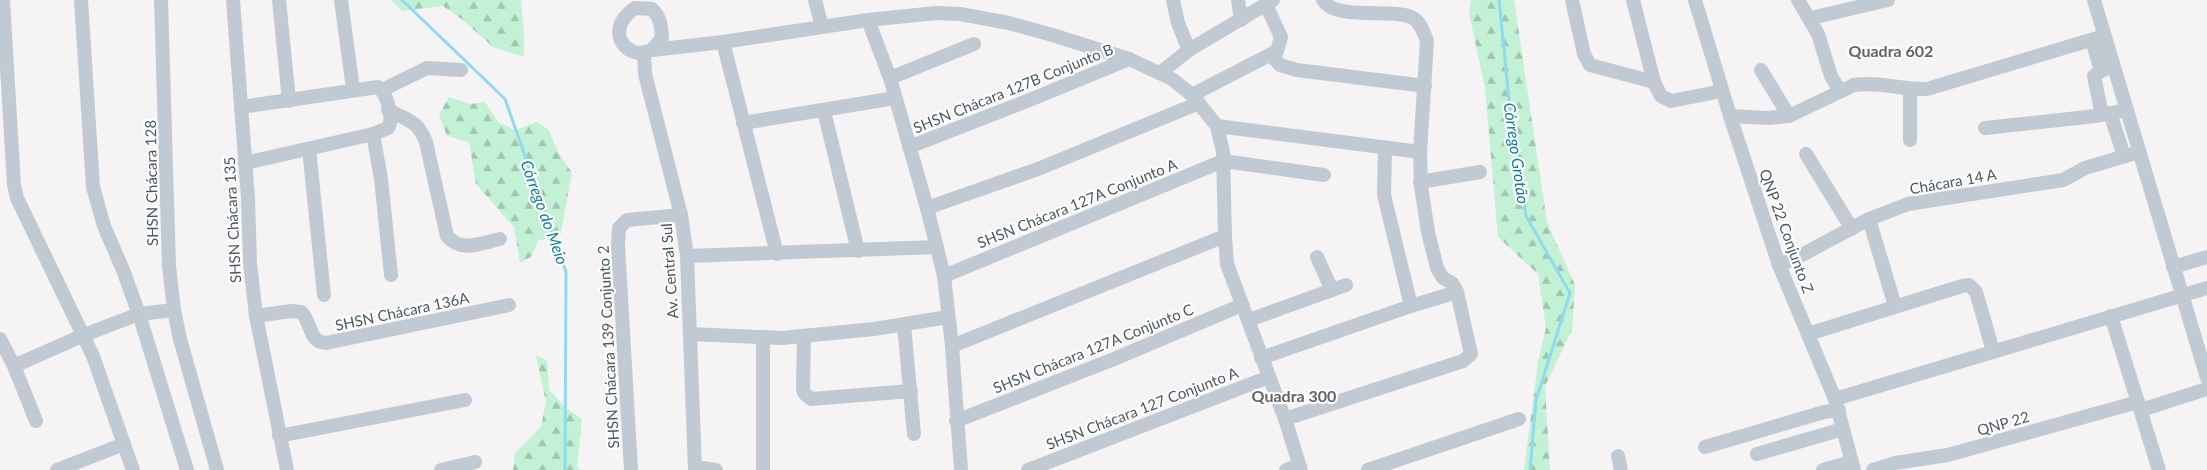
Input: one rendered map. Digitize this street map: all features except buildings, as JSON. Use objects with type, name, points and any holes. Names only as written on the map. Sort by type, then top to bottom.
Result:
[{"type":"street","points":[[3,0],[14,185],[18,198],[84,335],[133,470]]},
{"type":"street","points":[[81,0],[93,187],[104,226],[139,314],[186,470]]},
{"type":"street","name":"SHSN Chácara 128","points":[[161,0],[169,266],[174,310],[217,470]]},
{"type":"street","name":"SHSN Chácara 135","points":[[233,0],[250,263],[256,316],[287,470]]},
{"type":"street","points":[[279,0],[289,101]]},
{"type":"street","points":[[341,0],[353,89]]},
{"type":"street","points":[[815,0],[822,27]]},
{"type":"street","points":[[1173,0],[1178,23],[1189,50]]},
{"type":"street","points":[[1238,0],[1241,20]]},
{"type":"street","points":[[1285,419],[1463,361],[1470,357],[1472,352],[1455,288],[1437,268],[1428,232],[1420,182],[1427,41],[1423,29],[1414,18],[1405,15],[1364,14],[1335,8],[1324,3],[1323,0]]},
{"type":"street","points":[[1572,0],[1584,54],[1590,65],[1654,82]]},
{"type":"street","points":[[1633,0],[1654,82],[1661,96],[1671,101],[1722,91]]},
{"type":"street","name":"QNP 22 Conjunto Z","points":[[1695,0],[1722,91],[1779,265],[1837,404],[1853,465]]},
{"type":"street","points":[[1798,0],[1811,18],[1831,76],[1840,91]]},
{"type":"street","points":[[1811,18],[1888,0]]},
{"type":"street","points":[[2094,0],[2098,38],[2107,68],[2127,110],[2207,378]]},
{"type":"street","points":[[927,208],[1038,169],[1195,99],[1271,55],[1279,47],[1281,37],[1270,2],[1189,50],[1160,73]]},
{"type":"street","name":"Av. Central Sul","points":[[666,43],[658,15],[651,5],[634,4],[624,16],[619,29],[620,38],[624,46],[643,51],[644,74],[681,215],[688,256],[695,469]]},
{"type":"street","points":[[643,51],[666,43],[723,42],[868,20],[936,14],[960,7],[1128,59],[1172,79],[1195,99],[1217,126],[1224,161],[1225,236],[1228,264],[1285,419],[1295,468]]},
{"type":"street","points":[[868,20],[890,78],[908,147],[938,247],[944,276],[952,346],[961,470]]},
{"type":"street","points":[[1730,116],[1769,118],[1789,116],[1854,85],[1872,83],[1910,90],[1940,86],[2098,38]]},
{"type":"street","points":[[723,42],[777,254]]},
{"type":"street","points":[[890,78],[974,44]]},
{"type":"street","points":[[1271,55],[1280,65],[1297,70],[1425,86]]},
{"type":"street","name":"SHSN Chácara 127B Conjunto B","points":[[908,147],[1128,59]]},
{"type":"street","points":[[382,90],[427,68],[461,70]]},
{"type":"street","points":[[2107,68],[2096,74],[2094,79],[2106,114],[2124,156]]},
{"type":"street","points":[[1761,70],[1789,116]]},
{"type":"street","points":[[241,107],[289,101],[353,89],[378,87],[382,90],[388,110],[390,126],[373,134],[245,163]]},
{"type":"street","points":[[1910,90],[1910,140]]},
{"type":"street","points":[[743,123],[895,98]]},
{"type":"street","points":[[388,110],[416,124],[421,129],[426,142],[447,236],[453,243],[466,246],[500,239]]},
{"type":"street","points":[[1984,128],[2127,110]]},
{"type":"street","points":[[824,111],[858,251]]},
{"type":"street","points":[[1217,126],[1420,152]]},
{"type":"street","points":[[373,134],[381,179],[391,275]]},
{"type":"street","points":[[1384,148],[1384,194],[1412,306]]},
{"type":"street","points":[[309,150],[324,295]]},
{"type":"street","name":"Chácara 14 A","points":[[1779,265],[1798,257],[1869,219],[1921,201],[2063,180],[2085,168],[2139,152]]},
{"type":"street","points":[[1806,154],[1852,229]]},
{"type":"street","points":[[1224,161],[1324,175]]},
{"type":"street","name":"SHSN Chácara 127A Conjunto A","points":[[944,276],[1224,161]]},
{"type":"street","points":[[1420,182],[1480,172]]},
{"type":"street","name":"SHSN Chácara 139 Conjunto 2","points":[[632,470],[618,245],[619,228],[626,220],[681,215]]},
{"type":"street","points":[[1869,219],[1895,306]]},
{"type":"street","points":[[952,346],[1225,236]]},
{"type":"street","points":[[688,256],[938,247]]},
{"type":"street","points":[[1317,257],[1332,290]]},
{"type":"street","points":[[2173,267],[2207,257]]},
{"type":"street","points":[[1249,320],[1346,285]]},
{"type":"street","points":[[1808,334],[1969,285],[1976,292],[1992,351]]},
{"type":"street","points":[[1261,358],[1412,306],[1455,288]]},
{"type":"street","points":[[1705,446],[1824,412],[1837,404],[1992,351],[2207,288]]},
{"type":"street","name":"SHSN Chácara 127A Conjunto C","points":[[956,421],[1114,359],[1242,304]]},
{"type":"street","name":"SHSN Chácara 136A","points":[[256,316],[297,311],[304,314],[313,337],[320,343],[326,344],[509,305]]},
{"type":"street","points":[[14,366],[84,335],[139,314],[174,310]]},
{"type":"street","points":[[2112,316],[2159,470]]},
{"type":"street","points":[[690,334],[782,338],[948,317]]},
{"type":"street","points":[[904,324],[914,434]]},
{"type":"street","points":[[804,336],[803,388],[804,393],[811,399],[911,391]]},
{"type":"street","points":[[763,337],[763,470]]},
{"type":"street","points":[[1,346],[14,366],[36,421]]},
{"type":"street","name":"SHSN Chácara 127 Conjunto A","points":[[1028,470],[1268,377]]},
{"type":"street","name":"QNP 22","points":[[1853,465],[1874,469],[1895,463],[1948,455],[2207,389]]},
{"type":"street","points":[[279,436],[465,400]]},
{"type":"street","points":[[1368,470],[1519,419]]},
{"type":"street","points":[[1757,454],[1843,429]]},
{"type":"street","points":[[57,470],[124,444]]},
{"type":"street","points":[[1618,456],[1621,470]]},
{"type":"street","points":[[441,470],[475,462]]},
{"type":"street","points":[[1823,470],[1853,465]]},
{"type":"street","points":[[695,469],[716,470]]},
{"type":"green space","points":[[391,0],[521,0],[524,57],[493,47],[463,20],[443,6],[402,11]]},
{"type":"green space","points":[[1471,0],[1514,0],[1547,222],[1575,285],[1572,330],[1545,386],[1550,470],[1524,470],[1538,362],[1546,328],[1538,274],[1498,237],[1485,88],[1469,13]]},
{"type":"green space","points":[[449,97],[470,104],[485,102],[498,122],[515,130],[537,122],[549,130],[558,152],[572,173],[560,237],[538,240],[532,256],[520,263],[514,227],[476,184],[469,142],[447,136],[439,115]]},
{"type":"green space","points":[[536,356],[547,360],[549,390],[566,408],[582,419],[577,467],[580,470],[513,470],[515,453],[541,427],[546,402]]},
{"type":"waterway","name":"Córrego do Meio","points":[[402,0],[505,99],[566,272],[565,470]]},
{"type":"waterway","name":"Córrego Grotão","points":[[1499,0],[1510,110],[1526,216],[1570,293],[1536,400],[1530,470]]},
{"type":"district","name":"Quadra 602","points":[[1891,50]]},
{"type":"district","name":"Quadra 300","points":[[1294,395]]}]
